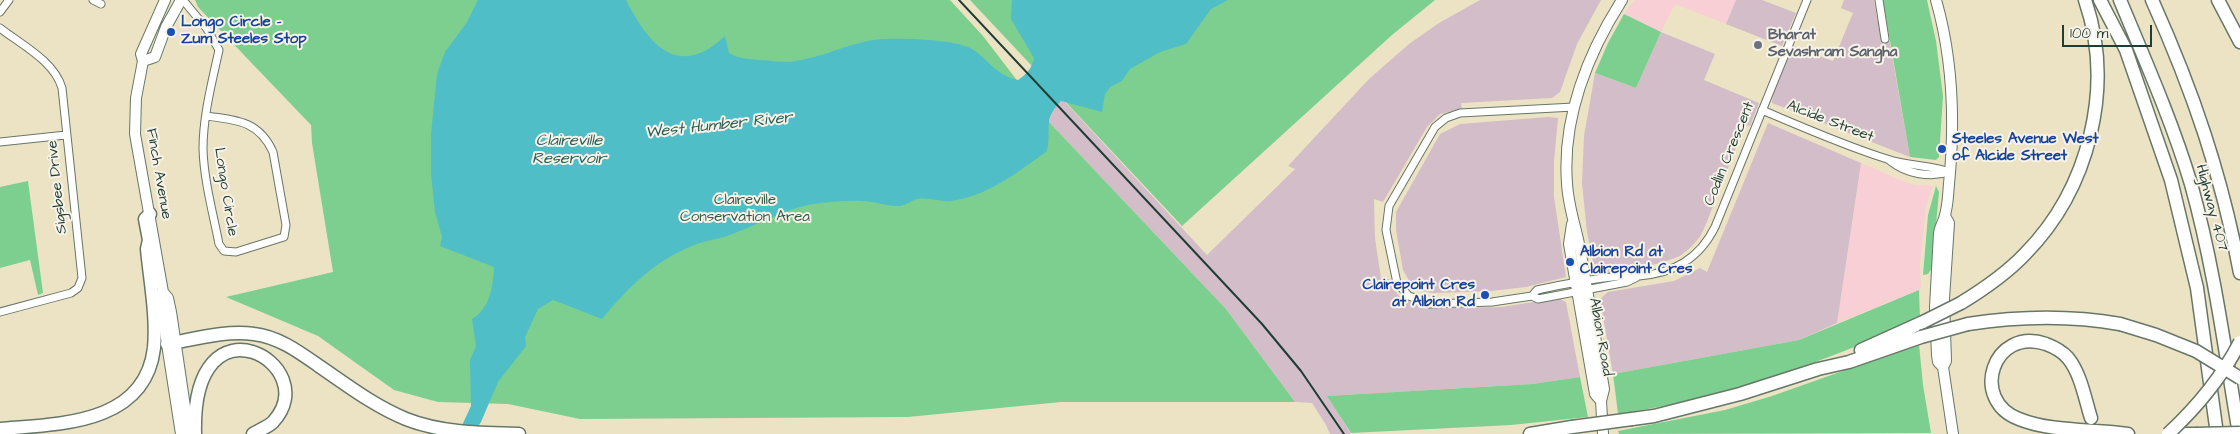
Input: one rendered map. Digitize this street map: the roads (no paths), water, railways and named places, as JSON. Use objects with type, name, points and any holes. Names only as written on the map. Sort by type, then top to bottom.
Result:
[{"type":"highway","points":[[1818,369],[1923,322],[1961,303],[1991,284],[2025,254],[2052,220],[2074,182],[2087,148],[2096,109],[2098,65],[2091,17],[2085,0]]},
{"type":"highway","points":[[2100,0],[2126,50],[2171,180],[2197,288],[2217,434]]},
{"type":"highway","name":"Highway 407","points":[[2120,0],[2156,88],[2190,184],[2206,246],[2240,434]]},
{"type":"highway","name":"Highway 407","points":[[2152,0],[2185,77],[2215,163],[2240,273]]},
{"type":"highway","points":[[2218,0],[2240,42]]},
{"type":"highway","points":[[0,429],[84,420],[105,413],[125,401],[138,387],[148,368],[154,346],[147,249],[149,240],[145,219],[150,214]]},
{"type":"highway","points":[[1530,434],[1654,416],[1740,394],[1818,369],[1849,362],[1921,337],[1968,324],[2002,318],[2057,316],[2120,324],[2156,335],[2196,351],[2240,378]]},
{"type":"highway","points":[[172,343],[246,333],[266,336],[291,347],[373,403],[406,419],[432,427],[520,434]]},
{"type":"highway","points":[[2091,418],[2078,376],[2068,358],[2056,348],[2038,342],[2022,342],[2004,350],[1994,364],[1990,379],[1993,394],[2002,410],[2018,419],[2043,426],[2128,434]]},
{"type":"highway","points":[[2223,342],[2230,434]]},
{"type":"highway","points":[[2168,434],[2193,410],[2215,383],[2240,342]]},
{"type":"highway","points":[[188,429],[197,392],[205,371],[214,360],[225,353],[249,351],[267,358],[280,374],[284,386],[283,405],[280,413],[272,424],[253,434]]},
{"type":"highway","points":[[2184,434],[2240,434]]},
{"type":"main road","name":"Finch Avenue","points":[[163,0],[149,26],[150,30],[141,54],[143,61],[136,98],[135,134],[163,292],[168,298],[167,314],[188,429]]},
{"type":"main road","points":[[143,61],[155,57],[166,27],[182,0]]},
{"type":"main road","name":"Albion Road","points":[[1603,434],[1601,401],[1604,389],[1581,285],[1569,244],[1573,217],[1566,183],[1574,107],[1584,74],[1598,40],[1622,0]]},
{"type":"main road","points":[[1936,0],[1950,76],[1952,108],[1950,172],[1945,216],[1949,223],[1944,299],[1946,360],[1943,367],[1953,434]]},
{"type":"street","points":[[0,12],[9,0]]},
{"type":"street","points":[[93,0],[101,4]]},
{"type":"street","name":"Longo Circle","points":[[182,0],[207,29],[220,50],[206,116],[203,150],[219,244],[224,251],[236,252],[278,241],[284,237],[286,226],[273,152],[269,143],[252,126],[241,120],[206,116]]},
{"type":"street","name":"Codlin Crescent","points":[[1574,107],[1469,113],[1446,118],[1431,132],[1389,206],[1386,230],[1395,277],[1401,288],[1410,296],[1425,303],[1492,302],[1532,296],[1536,290],[1627,282],[1637,276],[1678,267],[1691,259],[1705,245],[1715,227],[1807,0]]},
{"type":"street","points":[[1879,0],[1885,39]]},
{"type":"street","name":"Sigsbee Drive","points":[[0,28],[50,67],[58,76],[62,88],[81,282],[78,288],[71,293],[0,312]]},
{"type":"street","name":"Alcide Street","points":[[1762,110],[1888,160],[1897,167],[1937,176],[1950,172]]},
{"type":"street","points":[[0,142],[66,135]]},
{"type":"water","name":"Claireville Reservoir","points":[[478,0],[626,0],[645,31],[655,43],[666,51],[679,56],[693,55],[708,49],[725,36],[729,53],[733,55],[783,62],[806,59],[873,40],[909,39],[953,43],[972,49],[1004,75],[1018,80],[1029,70],[1034,58],[1011,19],[1012,0],[1228,0],[1211,9],[1186,44],[1160,52],[1130,69],[1122,81],[1110,87],[1105,94],[1102,112],[1061,101],[1050,119],[1047,151],[1014,175],[990,189],[951,201],[917,199],[895,206],[867,201],[844,201],[813,204],[793,209],[730,235],[703,242],[678,252],[642,276],[602,319],[553,300],[538,309],[525,337],[526,346],[498,382],[481,422],[473,434],[458,434],[471,406],[470,360],[476,346],[472,319],[478,315],[487,303],[493,282],[494,267],[440,246],[442,237],[435,212],[431,174],[431,134],[437,74],[445,52],[467,22]]},
{"type":"railway","points":[[959,0],[1262,324],[1301,371],[1344,434]]},
{"type":"place","name":"Longo Circle - Zum Steeles Stop","points":[[171,32]]},
{"type":"place","name":"Bharat Sevashram Sangha","points":[[1758,45]]},
{"type":"place","name":"Steeles Avenue West of Alcide Street","points":[[1942,149]]},
{"type":"place","name":"Albion Rd at Clairepoint Cres","points":[[1570,262]]},
{"type":"place","name":"Clairepoint Cres at Albion Rd","points":[[1485,295]]},
{"type":"water label","name":"West Humber River","points":[[719,126]]},
{"type":"park label","name":"Claireville Conservation Area","points":[[745,210]]}]
